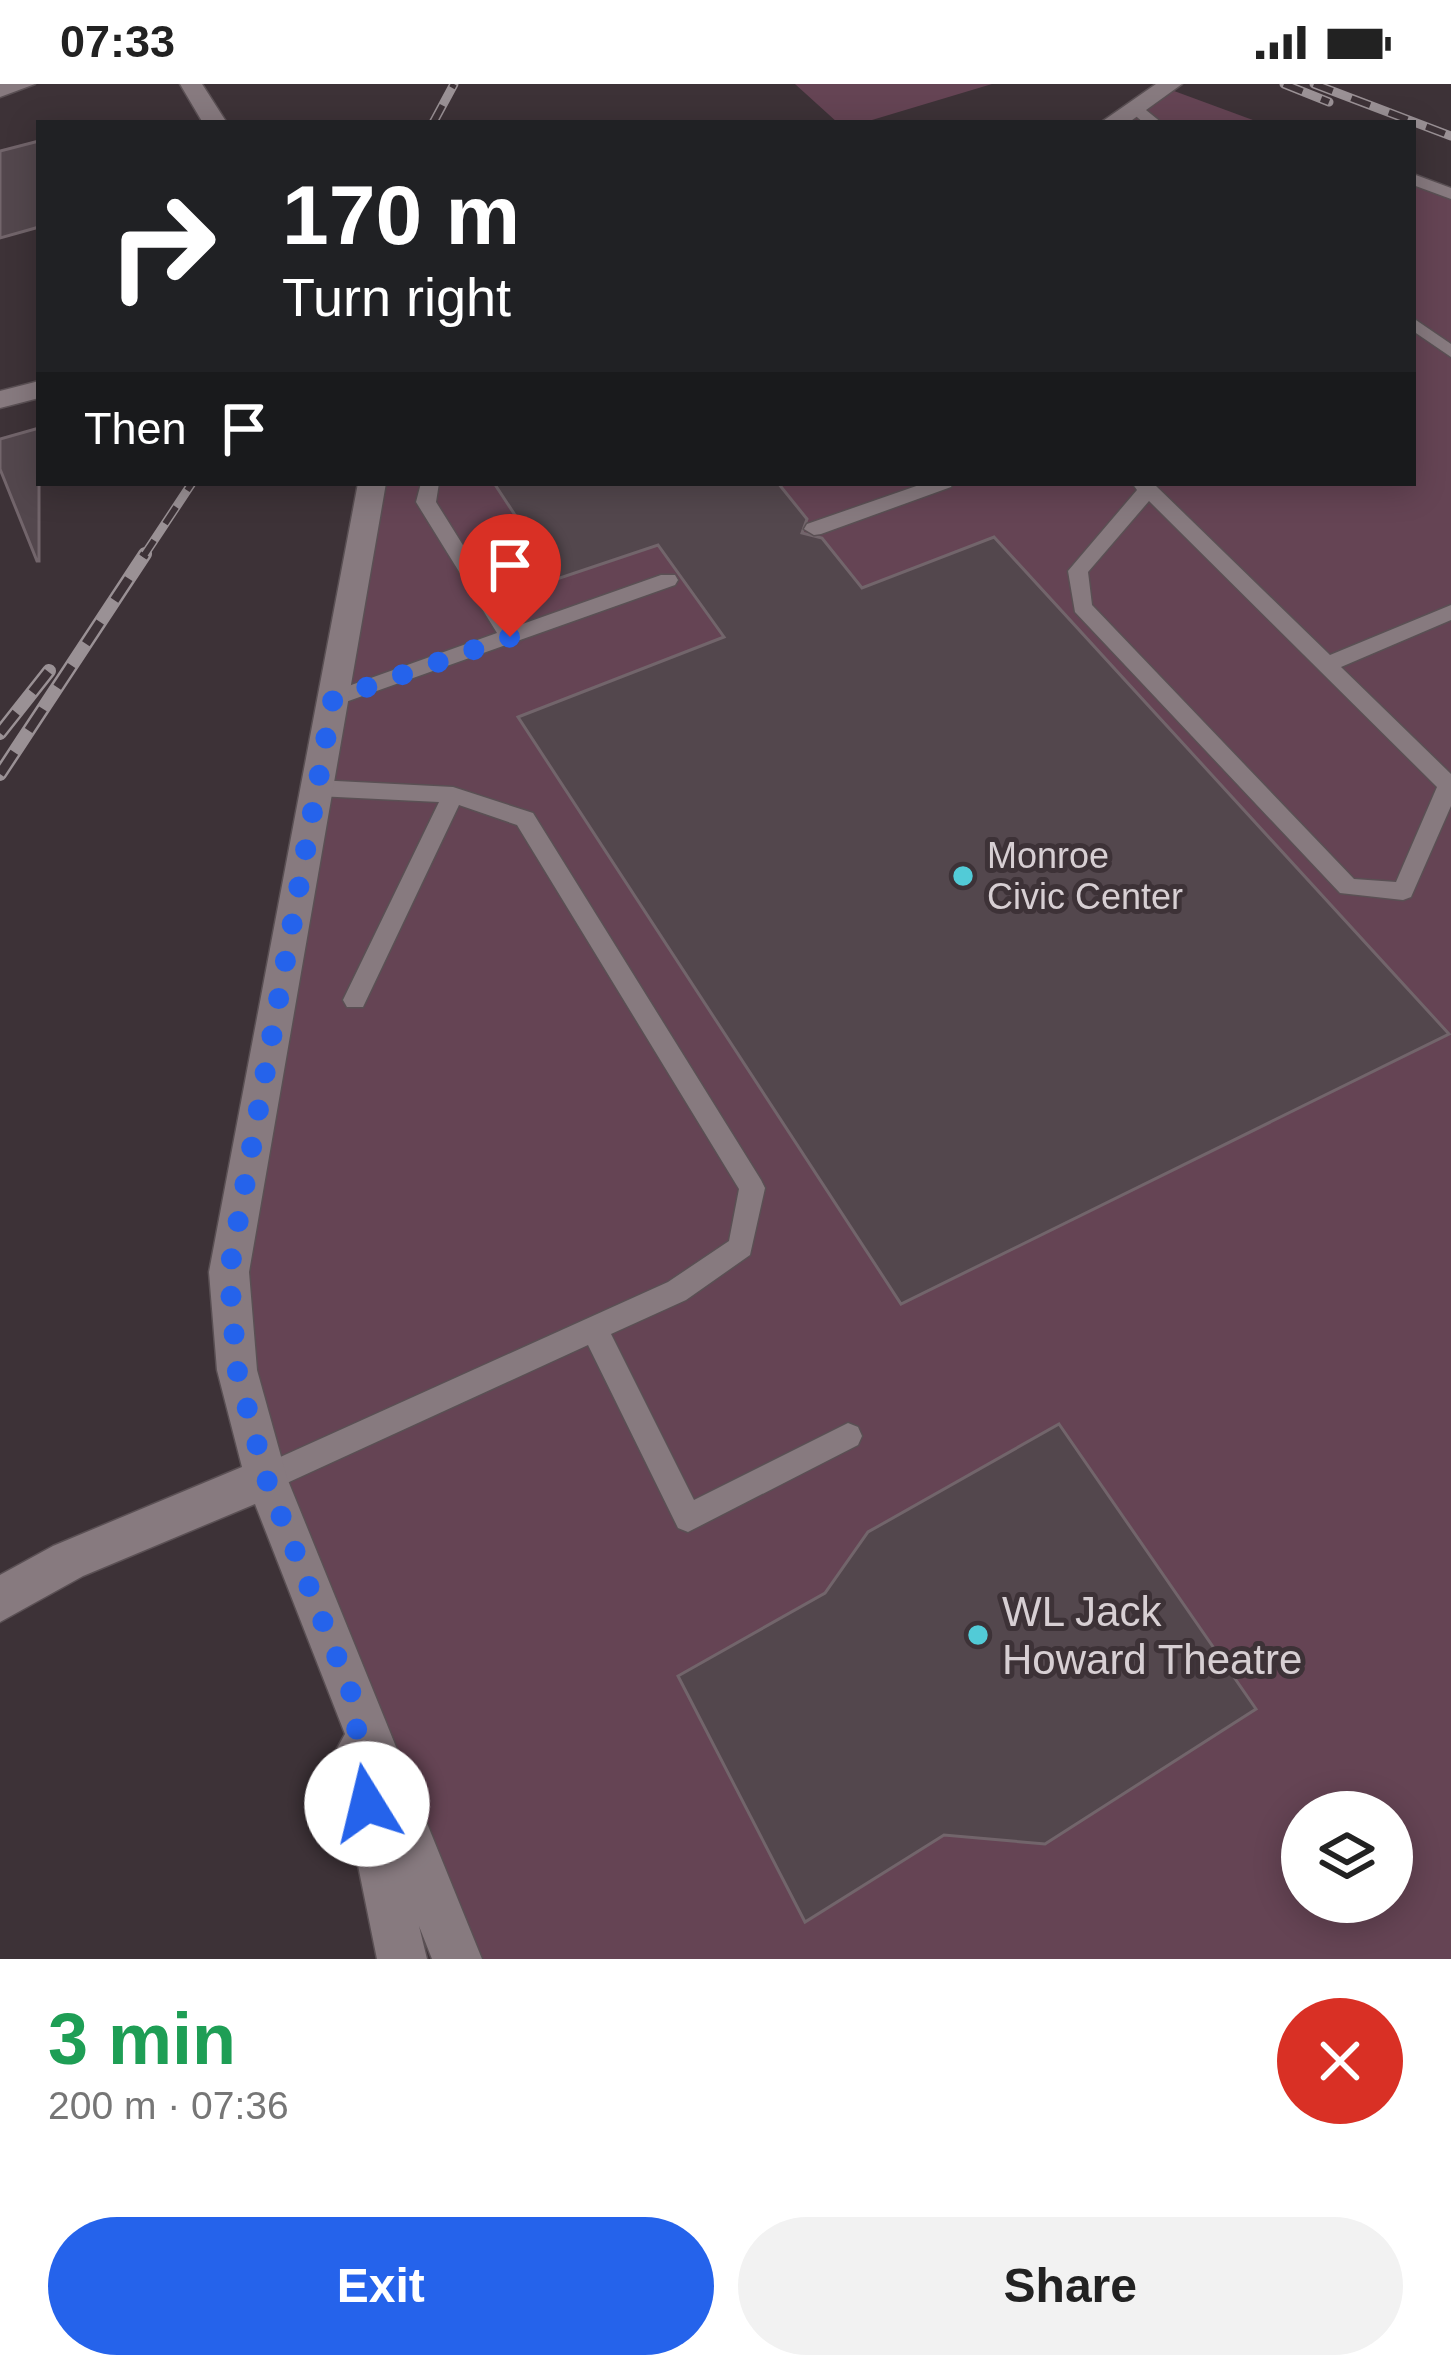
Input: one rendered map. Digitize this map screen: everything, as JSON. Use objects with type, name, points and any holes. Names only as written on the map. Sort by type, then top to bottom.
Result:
[{"type":"street","points":[[0,90],[24,84]]},
{"type":"street","points":[[191,84],[213,120]]},
{"type":"street","points":[[1145,116],[1171,84]]},
{"type":"street","points":[[0,400],[36,389]]},
{"type":"street","points":[[371,486],[229,1272],[237,1370],[266,1478],[457,1959]]},
{"type":"street","points":[[0,1600],[68,1561],[266,1478]]},
{"type":"street","points":[[352,1695],[361,1774],[402,1959]]},
{"type":"lane","points":[[1416,180],[1451,194]]},
{"type":"lane","points":[[1416,325],[1451,352]]},
{"type":"lane","points":[[429,486],[426,502],[510,637]]},
{"type":"lane","points":[[814,529],[936,486]]},
{"type":"lane","points":[[1145,486],[1449,785],[1403,891],[1348,886],[1082,608],[1078,572],[1145,486]]},
{"type":"lane","points":[[333,699],[668,580]]},
{"type":"lane","points":[[1326,665],[1451,612]]},
{"type":"lane","points":[[266,1478],[677,1291],[740,1247],[752,1188],[525,819],[453,795],[317,788]]},
{"type":"lane","points":[[355,1000],[453,795]]},
{"type":"lane","points":[[594,1329],[688,1518],[848,1436]]},
{"type":"shaded area","points":[[795,84],[992,84],[872,120],[835,120]]},
{"type":"shaded area","points":[[1166,88],[1253,120],[1117,120]]},
{"type":"shaded area","name":"Monroe Civic Center","points":[[1416,181],[1451,194],[1451,1959],[459,1959],[266,1478],[229,1272],[371,486],[1416,486]]},
{"type":"building","points":[[36,142],[36,228],[0,238],[0,151]]},
{"type":"building","points":[[36,429],[39,561],[0,469],[0,439]]},
{"type":"building","name":"Monroe Civic Center","points":[[496,486],[780,486],[807,519],[802,533],[822,538],[862,588],[994,537],[1449,1034],[901,1304],[518,717],[724,637],[658,545],[557,579]]},
{"type":"building","name":"WL Jack Howard Theatre","points":[[1059,1424],[1256,1709],[1045,1844],[944,1835],[805,1922],[678,1676],[825,1593],[868,1532]]},
{"type":"railway","points":[[435,120],[454,84]]},
{"type":"railway","points":[[1284,84],[1329,102]]},
{"type":"railway","points":[[1314,84],[1409,120]]},
{"type":"railway","points":[[1416,123],[1451,136]]},
{"type":"railway","points":[[143,557],[190,486]]},
{"type":"railway","points":[[0,774],[145,554]]},
{"type":"railway","points":[[0,733],[49,671]]},
{"type":"place","name":"Monroe Civic Center","points":[[963,876]]},
{"type":"place","name":"WL Jack Howard Theatre","points":[[978,1635]]},
{"type":"route","points":[[367,1804],[352,1695],[266,1478],[237,1370],[229,1272],[333,699],[510,637]]}]
